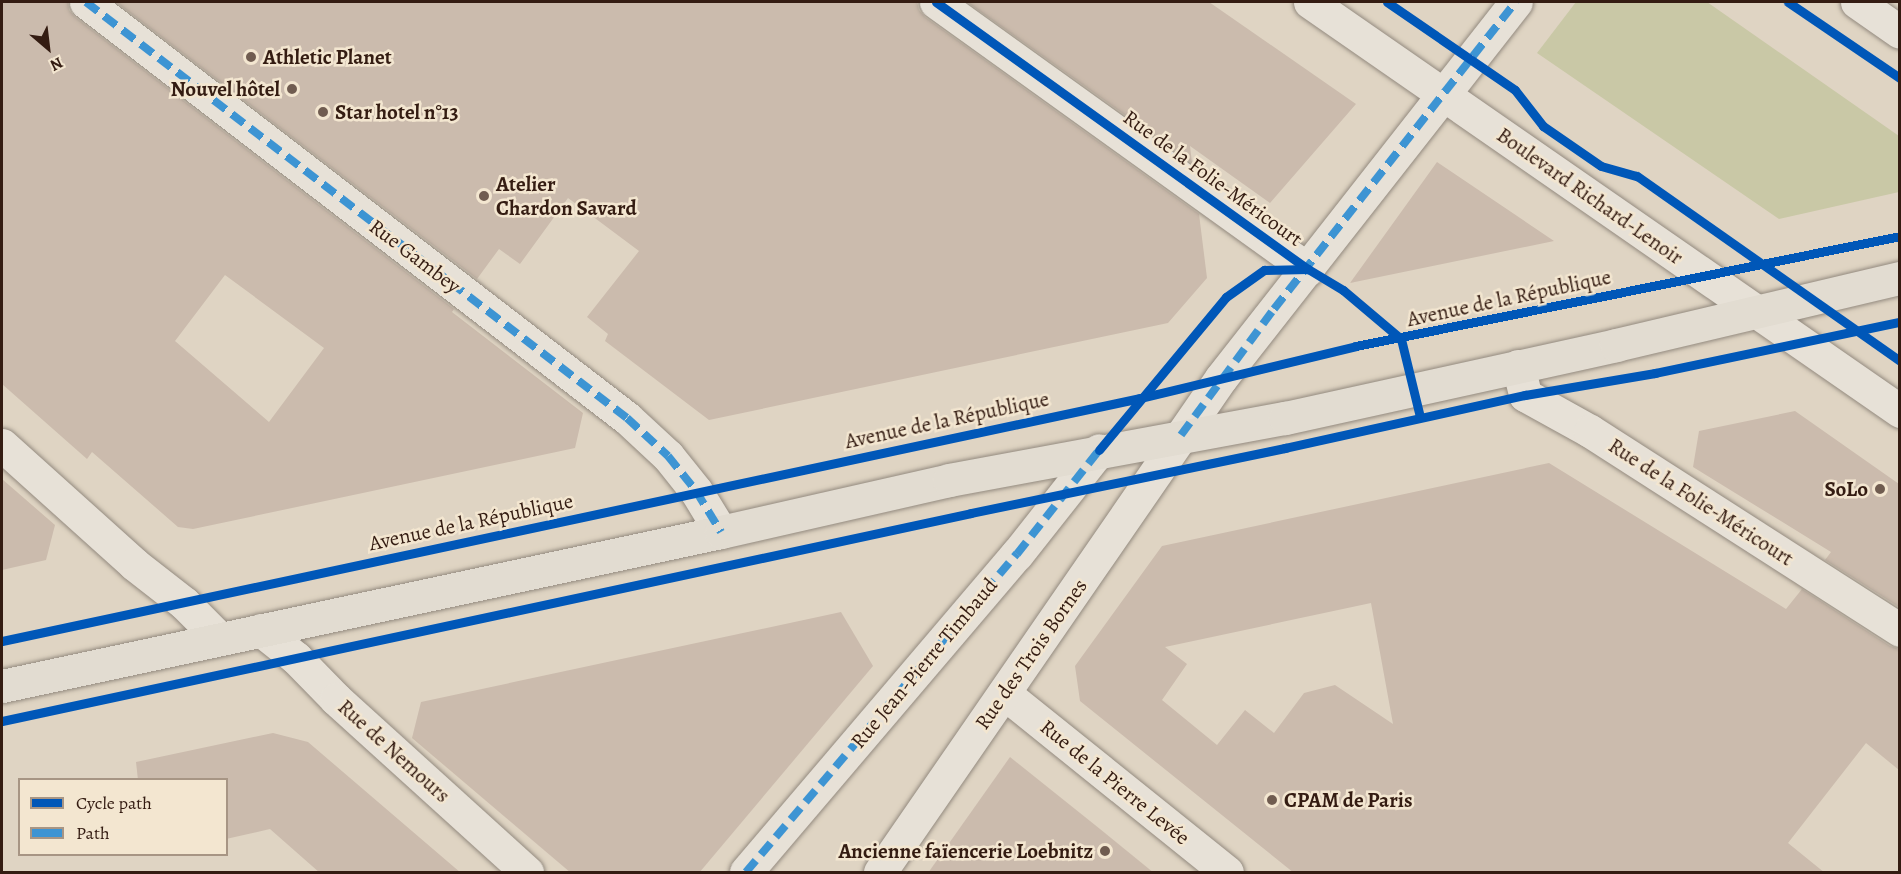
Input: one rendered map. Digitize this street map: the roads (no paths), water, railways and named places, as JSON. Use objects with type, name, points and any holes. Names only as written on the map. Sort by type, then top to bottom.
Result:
[{"type":"main road","points":[[2,686],[721,532],[949,480],[1180,435],[1285,418],[1616,345],[1899,278]]},
{"type":"street","name":"Rue Gambey","points":[[87,2],[627,418],[668,456],[696,491],[721,532]]},
{"type":"street","name":"Rue de la Folie-Méricourt","points":[[936,2],[1308,268]]},
{"type":"street","name":"Boulevard Richard-Lenoir","points":[[1310,2],[1899,411]]},
{"type":"street","points":[[1180,435],[1274,309],[1516,2]]},
{"type":"street","points":[[1857,2],[1899,32]]},
{"type":"street","name":"Rue de la Folie-Méricourt","points":[[1518,366],[1525,395],[1590,431],[1899,630]]},
{"type":"street","name":"Rue des Trois Bornes","points":[[880,873],[1180,435]]},
{"type":"street","points":[[2,445],[134,564],[184,603],[220,639]]},
{"type":"street","name":"Rue Jean-Pierre Timbaud","points":[[746,873],[1017,554],[1099,450]]},
{"type":"street","name":"Rue de Nemours","points":[[261,630],[296,658],[336,699],[527,873]]},
{"type":"street","name":"Rue de la Pierre Levée","points":[[1004,693],[1227,873]]},
{"type":"place","name":"Athletic Planet","points":[[251,57]]},
{"type":"place","name":"Nouvel hôtel","points":[[292,89]]},
{"type":"place","name":"Star hotel n°13","points":[[323,112]]},
{"type":"place","name":"Atelier Chardon Savard","points":[[484,196]]},
{"type":"place","name":"SoLo","points":[[1880,489]]},
{"type":"place","name":"CPAM de Paris","points":[[1272,800]]},
{"type":"place","name":"Ancienne faïencerie Loebnitz","points":[[1105,851]]}]
